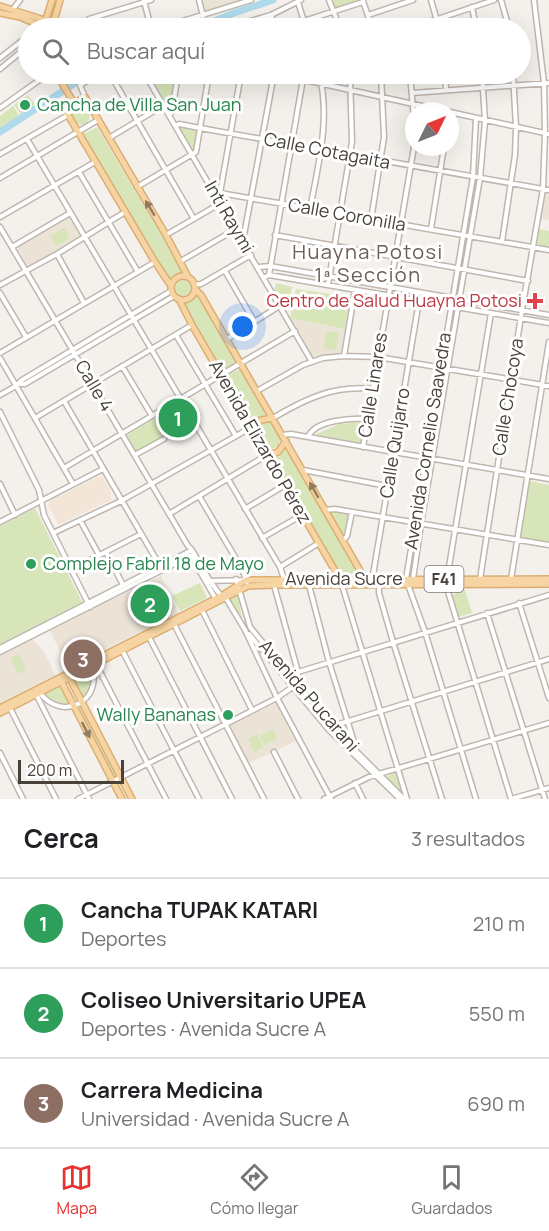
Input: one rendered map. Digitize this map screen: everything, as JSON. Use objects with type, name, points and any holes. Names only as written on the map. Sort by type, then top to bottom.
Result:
[{"type":"main road","points":[[45,18],[52,0]]},
{"type":"main road","points":[[56,18],[60,0]]},
{"type":"main road","points":[[0,6],[42,18]]},
{"type":"main road","points":[[0,13],[20,18]]},
{"type":"main road","points":[[64,84],[74,103]]},
{"type":"main road","points":[[68,115],[74,103],[85,97],[181,261],[188,277],[177,277],[174,293],[188,298],[195,287]]},
{"type":"main road","name":"Avenida Elizardo Pérez","points":[[68,115],[341,582]]},
{"type":"main road","name":"Avenida Elizardo Pérez","points":[[188,277],[273,418],[364,582]]},
{"type":"main road","points":[[252,428],[261,420],[273,418]]},
{"type":"main road","points":[[267,455],[280,450],[286,441]]},
{"type":"main road","name":"Avenida Sucre","points":[[247,583],[284,579],[374,583],[549,584]]},
{"type":"main road","name":"Avenida Sucre","points":[[447,582],[480,579],[549,579]]},
{"type":"main road","name":"Avenida Sucre","points":[[274,585],[341,582]]},
{"type":"main road","points":[[0,708],[69,676],[247,583]]},
{"type":"main road","name":"F41","points":[[247,583],[274,585]]},
{"type":"main road","points":[[69,676],[94,668],[121,649],[148,638],[220,599]]},
{"type":"main road","points":[[69,676],[132,799]]},
{"type":"main road","points":[[0,713],[60,680]]},
{"type":"main road","points":[[60,680],[122,799]]},
{"type":"street","points":[[13,9],[20,0]]},
{"type":"street","points":[[92,18],[150,0]]},
{"type":"street","points":[[199,0],[203,16]]},
{"type":"street","points":[[196,18],[252,0]]},
{"type":"street","points":[[329,0],[336,18]]},
{"type":"street","points":[[368,15],[413,0]]},
{"type":"street","points":[[431,0],[436,18]]},
{"type":"street","points":[[442,18],[494,0]]},
{"type":"street","points":[[501,0],[506,18]]},
{"type":"street","name":"Calle Chocoya","points":[[480,579],[520,318],[547,162],[547,83],[534,0]]},
{"type":"street","points":[[144,1],[148,18]]},
{"type":"street","points":[[263,18],[299,1],[303,18]]},
{"type":"street","points":[[315,18],[363,1],[369,18]]},
{"type":"street","points":[[472,7],[474,18]]},
{"type":"street","points":[[0,58],[18,44]]},
{"type":"street","points":[[0,69],[18,54]]},
{"type":"street","points":[[412,93],[547,83]]},
{"type":"street","points":[[0,108],[34,84]]},
{"type":"street","points":[[82,84],[85,97]]},
{"type":"street","points":[[116,84],[194,219]]},
{"type":"street","name":"Inti Raymi","points":[[151,84],[218,194],[251,255],[267,276],[312,362]]},
{"type":"street","points":[[169,115],[172,111],[176,84]]},
{"type":"street","points":[[137,187],[196,152],[207,84]]},
{"type":"street","points":[[218,194],[239,84]]},
{"type":"street","points":[[242,239],[274,84]]},
{"type":"street","points":[[302,84],[267,276],[549,323]]},
{"type":"street","points":[[310,209],[323,126],[322,84],[405,102]]},
{"type":"street","points":[[328,285],[351,155],[353,114],[351,84]]},
{"type":"street","points":[[371,219],[384,137],[381,84]]},
{"type":"street","points":[[411,84],[413,102]]},
{"type":"street","points":[[446,84],[446,90]]},
{"type":"street","name":"Avenida Cornelio Saavedra","points":[[410,582],[480,178],[485,121],[483,84]]},
{"type":"street","points":[[502,242],[512,184],[516,127],[514,86]]},
{"type":"street","points":[[109,138],[164,105]]},
{"type":"street","points":[[459,114],[547,134]]},
{"type":"street","points":[[0,154],[68,115]]},
{"type":"street","name":"Avenida Cornelio Saavedra","points":[[410,582],[414,523],[473,177],[476,118]]},
{"type":"street","points":[[0,178],[98,120]]},
{"type":"street","name":"Calle Cotagaita","points":[[176,126],[179,124],[261,138],[381,162],[549,190]]},
{"type":"street","points":[[27,139],[280,567],[284,579]]},
{"type":"street","name":"Calle Linares","points":[[363,447],[387,296],[413,156]]},
{"type":"street","points":[[430,229],[443,156]]},
{"type":"street","points":[[0,217],[96,162]]},
{"type":"street","points":[[79,172],[138,272]]},
{"type":"street","name":"Calle Coronilla","points":[[218,194],[549,250]]},
{"type":"street","points":[[166,235],[221,203]]},
{"type":"street","points":[[0,285],[126,212]]},
{"type":"street","points":[[12,247],[70,213]]},
{"type":"street","name":"Calle 4","points":[[0,226],[208,581],[220,599],[248,628]]},
{"type":"street","points":[[181,261],[236,229]]},
{"type":"street","points":[[275,235],[528,281]]},
{"type":"street","points":[[57,254],[84,303]]},
{"type":"street","points":[[195,287],[251,255]]},
{"type":"street","points":[[0,353],[155,262]]},
{"type":"street","points":[[259,267],[270,266],[549,315]]},
{"type":"street","points":[[225,271],[254,321]]},
{"type":"street","points":[[344,356],[354,290]]},
{"type":"street","points":[[0,293],[26,338]]},
{"type":"street","points":[[18,385],[21,380],[131,315],[174,293]]},
{"type":"street","points":[[0,395],[18,385],[25,384],[76,355],[174,293]]},
{"type":"street","name":"Calle Quijarro","points":[[374,583],[387,486],[419,301]]},
{"type":"street","points":[[226,339],[281,305]]},
{"type":"street","points":[[491,313],[447,582],[511,799],[549,788]]},
{"type":"street","points":[[35,418],[192,326]]},
{"type":"street","points":[[64,468],[296,332]]},
{"type":"street","points":[[176,334],[236,436]]},
{"type":"street","points":[[511,579],[549,342]]},
{"type":"street","points":[[257,392],[283,375],[312,362],[344,356],[378,357],[549,386]]},
{"type":"street","points":[[0,358],[18,385],[73,484]]},
{"type":"street","points":[[122,366],[152,416]]},
{"type":"street","points":[[273,418],[320,394],[349,388],[372,389]]},
{"type":"street","points":[[64,401],[160,566]]},
{"type":"street","points":[[0,412],[39,489],[44,515],[89,605]]},
{"type":"street","points":[[308,437],[313,430],[337,421],[367,419]]},
{"type":"street","points":[[53,533],[122,501],[252,428]]},
{"type":"street","points":[[282,435],[308,437],[549,479]]},
{"type":"street","points":[[135,455],[164,439]]},
{"type":"street","points":[[169,514],[267,455]]},
{"type":"street","points":[[0,522],[103,469]]},
{"type":"street","points":[[303,470],[387,486]]},
{"type":"street","points":[[0,484],[15,514]]},
{"type":"street","points":[[245,509],[285,486]]},
{"type":"street","points":[[199,496],[247,583]]},
{"type":"street","points":[[326,510],[335,508],[549,545]]},
{"type":"street","points":[[343,541],[348,536],[352,512]]},
{"type":"street","points":[[262,538],[302,515]]},
{"type":"street","points":[[80,520],[99,555]]},
{"type":"street","points":[[70,570],[141,534]]},
{"type":"street","points":[[280,567],[319,543]]},
{"type":"street","points":[[106,552],[123,585]]},
{"type":"street","points":[[0,648],[191,552]]},
{"type":"street","points":[[0,652],[191,552]]},
{"type":"street","points":[[208,581],[236,579],[247,583]]},
{"type":"street","name":"Avenida Pucarani","points":[[236,579],[248,628],[331,728],[378,775],[406,799]]},
{"type":"street","points":[[341,582],[406,799]]},
{"type":"street","points":[[410,582],[411,592],[476,799]]},
{"type":"street","points":[[374,583],[442,799]]},
{"type":"street","points":[[78,799],[87,797],[120,777],[277,698],[295,686],[298,681],[298,672],[274,585]]},
{"type":"street","points":[[309,585],[329,662],[355,745],[353,747]]},
{"type":"street","points":[[298,672],[549,595]]},
{"type":"street","points":[[519,603],[549,698]]},
{"type":"street","points":[[202,610],[252,710]]},
{"type":"street","points":[[487,613],[545,799]]},
{"type":"street","points":[[174,624],[264,799]]},
{"type":"street","points":[[248,628],[277,698],[330,798]]},
{"type":"street","points":[[148,638],[232,799]]},
{"type":"street","points":[[121,649],[199,799]]},
{"type":"street","points":[[331,728],[549,658]]},
{"type":"street","points":[[38,694],[55,705],[74,706],[82,702],[92,691],[94,668],[99,670],[166,799]]},
{"type":"street","points":[[38,694],[87,797]]},
{"type":"street","points":[[10,708],[56,799]]},
{"type":"street","points":[[324,799],[330,798],[355,783],[378,775],[549,723]]},
{"type":"street","name":"Avenida Pucarani","points":[[331,728],[353,747],[400,799]]},
{"type":"street","points":[[274,752],[298,799]]},
{"type":"street","points":[[0,753],[23,799]]},
{"type":"street","points":[[355,783],[363,799]]},
{"type":"shaded area","points":[[203,0],[241,0],[205,11]]},
{"type":"shaded area","points":[[545,194],[549,194],[549,220],[541,219]]},
{"type":"shaded area","points":[[70,215],[81,238],[28,267],[18,246]]},
{"type":"shaded area","points":[[290,318],[345,329],[341,353],[313,358]]},
{"type":"shaded area","points":[[98,477],[103,477],[110,488],[111,500],[58,524],[48,505],[49,501]]},
{"type":"shaded area","points":[[161,576],[179,613],[68,667],[51,629]]},
{"type":"shaded area","points":[[32,639],[44,651],[55,675],[0,703],[0,655]]},
{"type":"shaded area","points":[[276,703],[296,741],[249,763],[230,725]]},
{"type":"green space","points":[[330,0],[358,0],[358,1],[334,10]]},
{"type":"green space","points":[[154,84],[174,84],[171,111]]},
{"type":"green space","name":"Cancha de Villa San Juan","points":[[28,95],[36,106],[22,116],[14,105]]},
{"type":"green space","points":[[13,106],[20,117],[0,130],[0,116]]},
{"type":"green space","points":[[81,107],[87,110],[90,116],[87,122],[81,125],[75,122],[72,116],[75,110]]},
{"type":"green space","points":[[178,126],[198,129],[194,153]]},
{"type":"green space","points":[[97,127],[184,273],[173,275],[169,282],[83,134]]},
{"type":"green space","points":[[64,228],[70,238],[56,246],[50,236]]},
{"type":"green space","points":[[539,229],[549,231],[549,247],[537,245]]},
{"type":"green space","points":[[183,279],[189,282],[192,288],[189,294],[183,297],[177,294],[174,288],[177,282]]},
{"type":"green space","points":[[276,283],[292,287],[291,296],[274,292]]},
{"type":"green space","points":[[296,289],[350,297],[345,329],[290,318]]},
{"type":"green space","points":[[197,293],[237,362],[223,371],[183,302],[190,301]]},
{"type":"green space","points":[[326,332],[339,333],[336,350],[324,348]]},
{"type":"green space","points":[[240,369],[266,414],[253,422],[226,376]]},
{"type":"green space","points":[[178,406],[188,423],[177,429],[167,412]]},
{"type":"green space","points":[[165,412],[176,430],[136,453],[126,436]]},
{"type":"green space","points":[[269,421],[281,438],[278,446],[272,449],[267,447],[258,431],[261,423]]},
{"type":"green space","points":[[365,422],[363,443],[314,435],[340,424]]},
{"type":"green space","points":[[286,447],[359,574],[341,574],[272,455]]},
{"type":"green space","points":[[530,481],[549,485],[549,543],[521,538]]},
{"type":"green space","name":"Complejo Fabril 18 de Mayo","points":[[35,508],[82,602],[0,644],[0,526]]},
{"type":"green space","points":[[331,510],[350,514],[345,538],[329,512]]},
{"type":"green space","points":[[200,583],[207,598],[180,611],[172,596]]},
{"type":"green space","points":[[465,590],[472,613],[458,617],[451,595]]},
{"type":"green space","points":[[238,595],[243,625],[229,600]]},
{"type":"green space","points":[[19,654],[26,670],[18,674],[10,658]]},
{"type":"green space","points":[[89,670],[92,677],[91,685],[82,698],[73,678]]},
{"type":"green space","points":[[61,685],[71,705],[55,703],[43,694]]},
{"type":"green space","points":[[81,706],[116,776],[113,775],[79,710]]},
{"type":"green space","points":[[273,730],[277,739],[264,745],[260,736]]},
{"type":"green space","points":[[257,734],[263,747],[254,752],[248,739]]},
{"type":"green space","points":[[396,772],[402,792],[401,793],[386,777]]},
{"type":"waterway","points":[[222,18],[273,0]]},
{"type":"waterway","points":[[0,132],[74,84]]},
{"type":"place","name":"Cancha de Villa San Juan","points":[[25,105]]},
{"type":"place","name":"Centro de Salud Huayna Potosi","points":[[535,301]]},
{"type":"place","name":"Cancha TUPAK KATARI","points":[[178,418]]},
{"type":"place","name":"Complejo Fabril 18 de Mayo","points":[[31,564]]},
{"type":"place","name":"Coliseo Universitario UPEA","points":[[150,604]]},
{"type":"place","name":"Carrera Medicina","points":[[83,659]]},
{"type":"place","name":"Wally Bananas","points":[[228,715]]},
{"type":"district","name":"Huayna Potosi 1ª Sección","points":[[368,264]]}]
